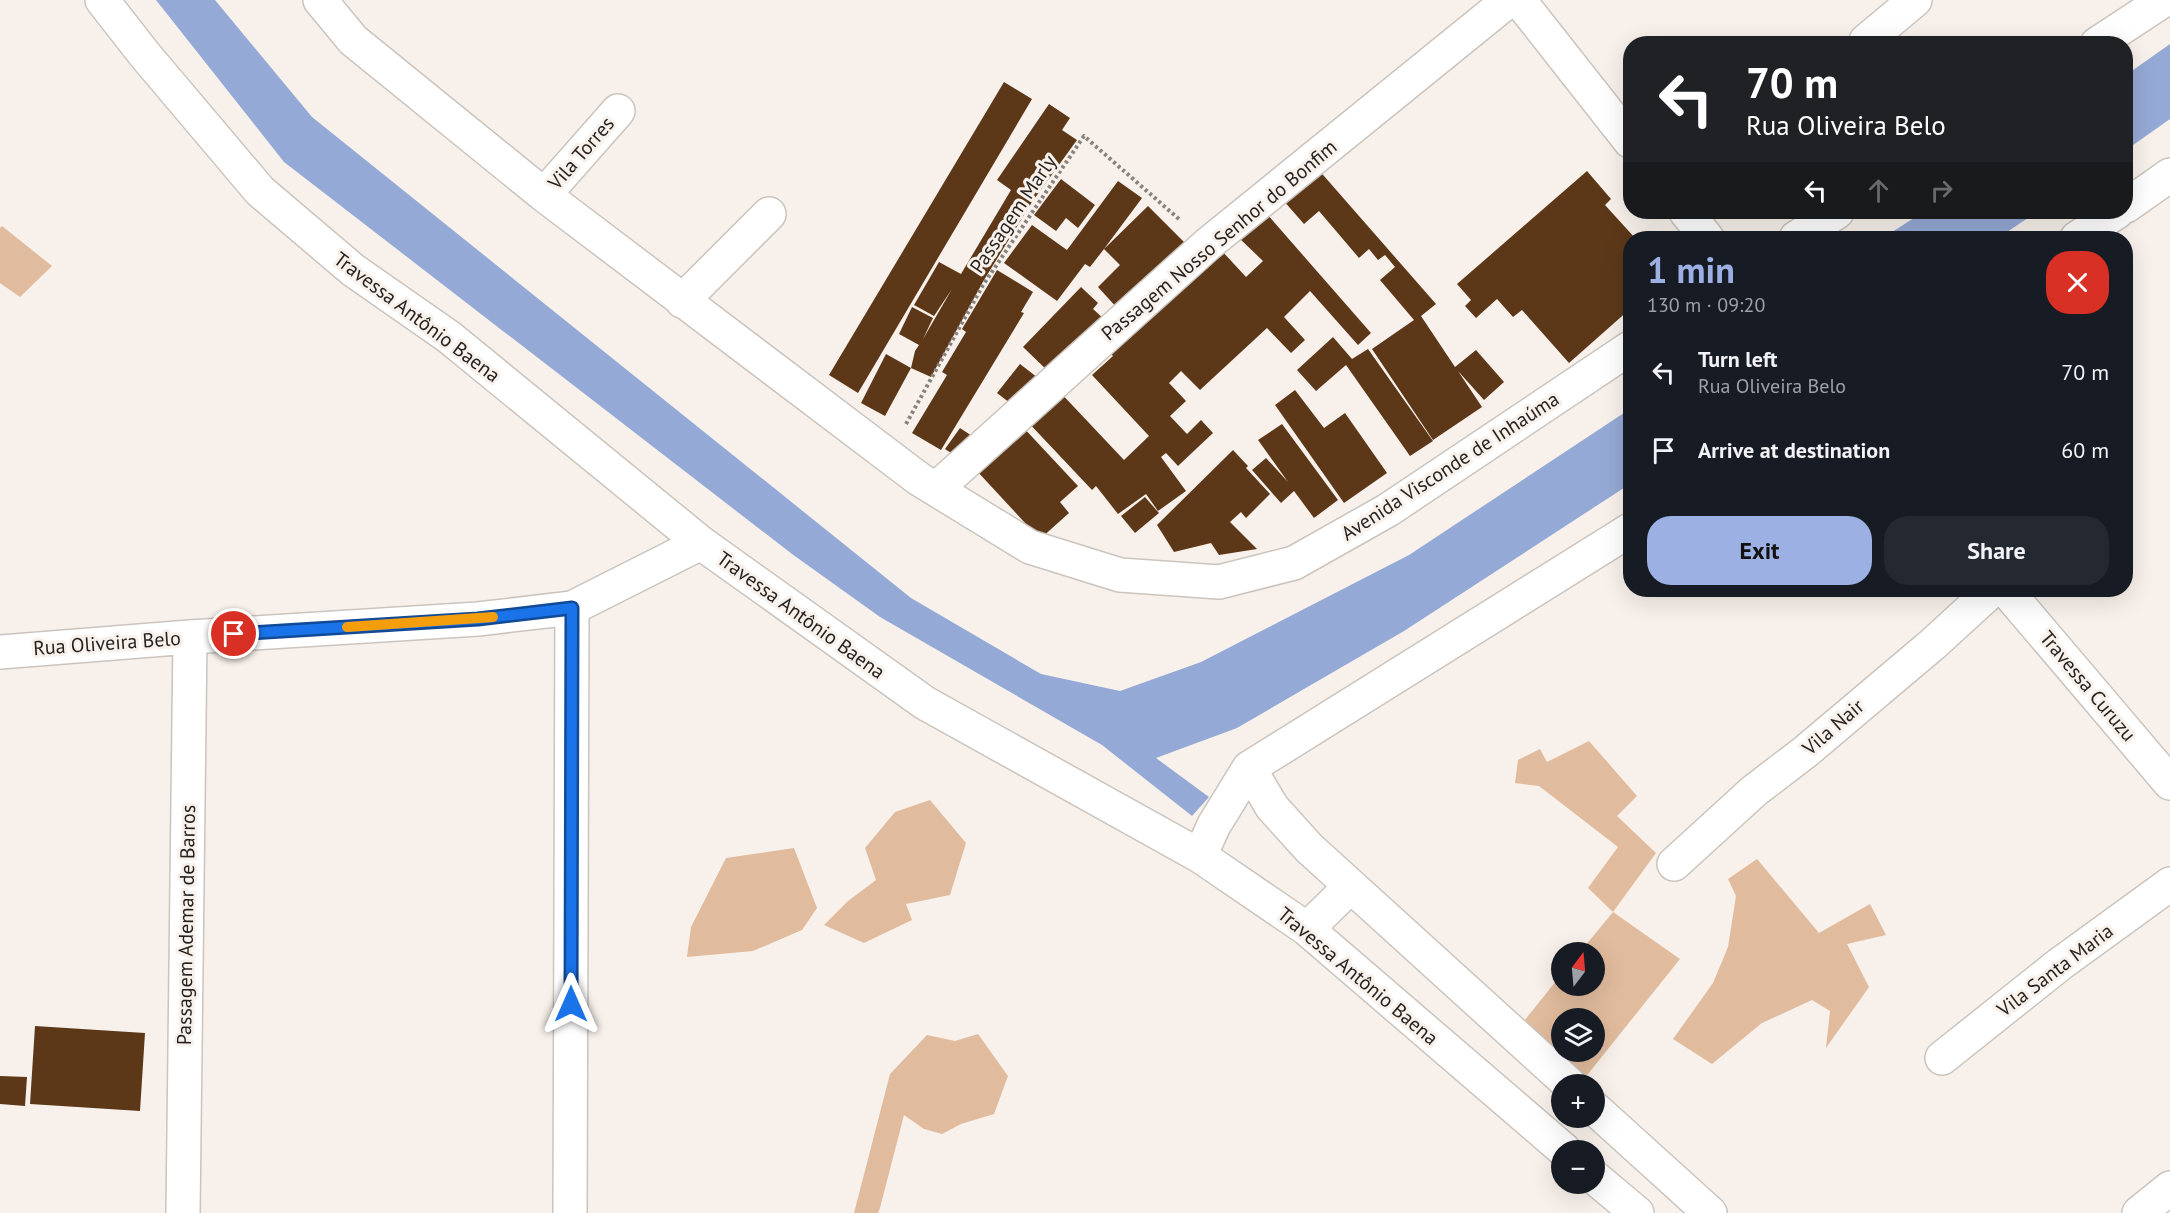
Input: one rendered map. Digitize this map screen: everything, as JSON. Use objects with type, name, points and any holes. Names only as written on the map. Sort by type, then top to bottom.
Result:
[{"type":"street","name":"Travessa Antônio Baena","points":[[102,0],[145,55],[260,191],[352,270],[449,337],[701,543],[925,703],[1200,855],[1307,929],[1552,1140]]},
{"type":"street","points":[[320,0],[353,40],[544,195],[682,301],[936,489]]},
{"type":"street","name":"Passagem Nosso Senhor do Bonfim","points":[[936,489],[1208,244],[1509,0]]},
{"type":"street","points":[[1519,0],[1623,132]]},
{"type":"street","points":[[1872,36],[1915,0]]},
{"type":"street","points":[[2109,36],[2164,0]]},
{"type":"street","name":"Vila Torres","points":[[544,195],[618,111]]},
{"type":"street","points":[[2133,201],[2170,176]]},
{"type":"street","points":[[682,301],[769,214]]},
{"type":"street","points":[[1692,219],[1701,231]]},
{"type":"street","points":[[1807,231],[1826,219]]},
{"type":"street","points":[[2088,231],[2106,219]]},
{"type":"street","name":"Avenida Visconde de Inhaúma","points":[[936,489],[1030,547],[1120,575],[1219,582],[1294,563],[1388,510],[1623,353]]},
{"type":"street","points":[[1200,855],[1219,817],[1249,768],[1623,534]]},
{"type":"street","name":"Rua Oliveira Belo","points":[[0,652],[190,637],[478,619],[572,608],[701,543]]},
{"type":"street","name":"Vila Nair","points":[[1674,864],[1754,791],[1805,752],[1933,644],[1984,597]]},
{"type":"street","name":"Travessa Curuzu","points":[[2012,597],[2170,783]]},
{"type":"street","points":[[570,1213],[572,608]]},
{"type":"street","name":"Passagem Ademar de Barros","points":[[183,1213],[190,637]]},
{"type":"street","points":[[1249,768],[1272,807],[1287,826],[1558,1074]]},
{"type":"street","name":"Vila Santa Maria","points":[[1942,1058],[2052,970],[2170,884]]},
{"type":"street","points":[[1307,929],[1351,886]]},
{"type":"street","points":[[1605,1118],[1710,1213]]},
{"type":"street","points":[[1605,1186],[1636,1213]]},
{"type":"street","points":[[2139,1213],[2170,1188]]},
{"type":"path","name":"Passagem Marly","points":[[889,455],[983,285],[1084,136],[1208,244]]},
{"type":"shaded area","points":[[2,226],[52,266],[20,297],[0,283],[0,228]]},
{"type":"shaded area","points":[[1589,741],[1637,796],[1617,816],[1656,853],[1613,912],[1588,888],[1618,847],[1539,786],[1515,783],[1518,760],[1540,749],[1547,762]]},
{"type":"shaded area","points":[[930,800],[966,843],[950,895],[906,904],[912,920],[864,943],[824,925],[848,901],[876,880],[865,848],[895,812]]},
{"type":"shaded area","points":[[794,848],[817,908],[802,930],[753,951],[687,957],[691,927],[726,858]]},
{"type":"shaded area","points":[[1757,859],[1819,933],[1870,904],[1886,935],[1847,944],[1869,987],[1826,1048],[1830,1011],[1812,1000],[1762,1023],[1712,1064],[1673,1039],[1713,983],[1728,947],[1736,896],[1728,879]]},
{"type":"shaded area","points":[[1613,912],[1680,959],[1605,1053],[1605,1008],[1551,1008],[1551,1051],[1524,1021],[1551,987],[1551,996],[1605,996],[1605,942],[1588,942]]},
{"type":"shaded area","points":[[978,1034],[1008,1076],[994,1114],[961,1124],[942,1134],[924,1129],[904,1115],[878,1213],[854,1213],[890,1074],[927,1035],[955,1041]]},
{"type":"shaded area","points":[[1560,1062],[1598,1062],[1588,1074],[1571,1074]]},
{"type":"water","points":[[156,0],[215,0],[312,117],[911,598],[1041,674],[1120,691],[1201,662],[1409,555],[1623,414],[1623,489],[1404,631],[1237,728],[1156,758],[1209,797],[1192,816],[1102,745],[880,617],[792,554],[284,162]]},
{"type":"water","points":[[2170,44],[2170,119],[2133,145],[2133,70]]},
{"type":"water","points":[[1912,219],[2026,219],[2008,231],[1894,231]]},
{"type":"building","points":[[1004,82],[1032,99],[858,393],[829,375]]},
{"type":"building","points":[[1049,104],[1070,118],[1062,130],[1077,140],[1032,202],[984,280],[931,377],[911,368],[915,351],[919,345],[899,334],[912,307],[933,318],[923,339],[952,289],[934,316],[914,305],[939,262],[961,274],[1011,190],[997,180]]},
{"type":"building","points":[[1317,168],[1436,304],[1421,316],[1455,367],[1476,350],[1504,382],[1484,400],[1458,371],[1482,407],[1433,440],[1372,349],[1414,320],[1380,280],[1395,267],[1385,255],[1378,260],[1369,249],[1359,258],[1319,211],[1304,224],[1282,199]]},
{"type":"building","points":[[1587,171],[1611,199],[1605,205],[1629,231],[1623,231],[1623,315],[1569,363],[1522,310],[1513,317],[1497,299],[1476,318],[1465,306],[1471,300],[1457,284]]},
{"type":"building","points":[[1061,179],[1095,205],[1078,228],[1066,218],[1056,231],[1034,215]]},
{"type":"building","points":[[1118,181],[1142,198],[1090,267],[1085,264],[1057,301],[1004,263],[1032,225],[1067,250]]},
{"type":"building","points":[[1148,206],[1185,243],[1118,309],[1098,287],[1120,265],[1104,249]]},
{"type":"building","points":[[1266,213],[1371,333],[1358,345],[1310,291],[1284,317],[1305,340],[1291,353],[1267,328],[1200,390],[1181,371],[1169,383],[1186,401],[1170,416],[1187,434],[1201,420],[1213,433],[1178,466],[1166,453],[1161,457],[1186,491],[1158,511],[1146,494],[1118,514],[1096,486],[1092,490],[1025,419],[1057,389],[1124,460],[1149,436],[1092,375],[1113,356],[1104,346],[1222,251],[1246,277],[1263,261],[1238,237]]},
{"type":"building","points":[[997,270],[1033,292],[1021,312],[1024,313],[941,450],[912,433],[947,375],[942,372],[966,332],[962,329]]},
{"type":"building","points":[[1081,287],[1098,303],[1093,309],[1104,319],[1051,374],[1023,347]]},
{"type":"building","points":[[1333,337],[1352,359],[1368,349],[1433,441],[1410,456],[1346,365],[1316,391],[1297,370]]},
{"type":"building","points":[[886,354],[911,368],[885,416],[861,403]]},
{"type":"building","points":[[1020,364],[1042,381],[1019,410],[997,393]]},
{"type":"building","points":[[1295,390],[1324,428],[1345,413],[1387,473],[1344,503],[1275,405]]},
{"type":"building","points":[[1282,424],[1338,500],[1314,518],[1294,491],[1281,503],[1252,470],[1266,458],[1288,482],[1258,440]]},
{"type":"building","points":[[1021,425],[1078,486],[1060,502],[1069,513],[1040,539],[976,470]]},
{"type":"building","points":[[960,428],[978,440],[963,461],[945,449]]},
{"type":"building","points":[[1233,450],[1270,494],[1246,518],[1241,512],[1230,522],[1257,549],[1219,555],[1211,543],[1174,552],[1157,525]]},
{"type":"building","points":[[1145,497],[1159,513],[1135,533],[1121,516]]},
{"type":"building","points":[[35,1026],[145,1033],[140,1111],[30,1104]]},
{"type":"building","points":[[0,1076],[27,1077],[25,1106],[0,1104]]},
{"type":"slow traffic","points":[[347,627],[493,617]]},
{"type":"route","points":[[234,634],[478,619],[572,608],[571,1004]]}]
